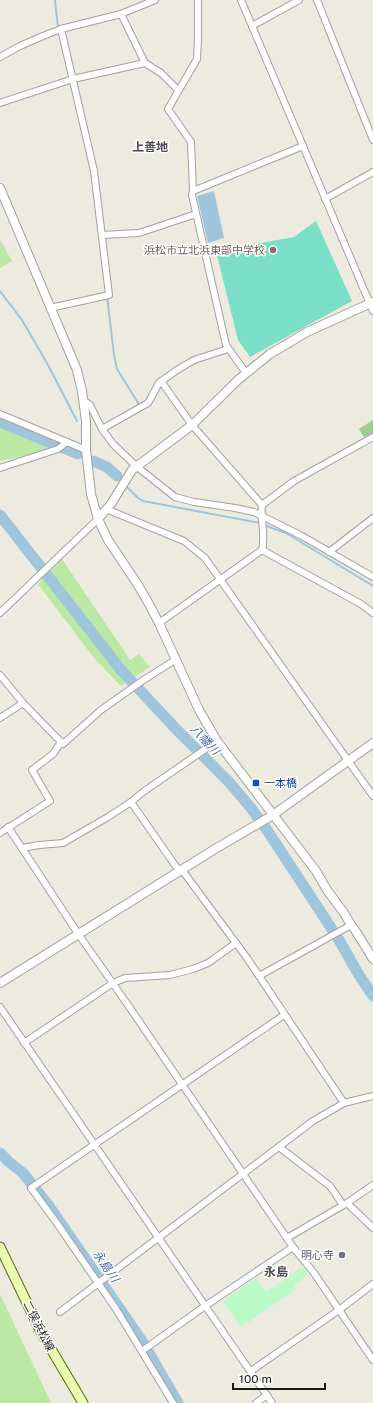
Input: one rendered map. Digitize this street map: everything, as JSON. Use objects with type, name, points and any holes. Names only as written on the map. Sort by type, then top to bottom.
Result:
[{"type":"main road","name":"二俣浜松線","points":[[0,1247],[41,1332],[82,1402]]},
{"type":"street","points":[[0,57],[20,46],[61,29],[121,14],[155,0]]},
{"type":"street","points":[[198,0],[199,31],[197,59],[168,109],[191,142],[192,195],[196,214],[228,348],[246,373]]},
{"type":"street","points":[[0,613],[98,519],[136,466],[192,425],[246,373],[270,354],[307,332],[372,306],[241,0]]},
{"type":"street","points":[[252,26],[299,0]]},
{"type":"street","points":[[317,0],[373,140]]},
{"type":"street","points":[[121,14],[145,63],[161,73],[178,90]]},
{"type":"street","points":[[50,308],[107,296],[102,235],[94,171],[61,29]]},
{"type":"street","points":[[0,103],[73,79],[145,63]]},
{"type":"street","points":[[193,191],[303,146]]},
{"type":"street","points":[[325,199],[373,172]]},
{"type":"street","points":[[0,188],[77,370],[86,421],[86,450],[91,494],[98,519],[108,540],[138,585],[159,623],[199,710],[217,741],[270,817],[316,871],[373,959]]},
{"type":"street","points":[[102,235],[139,233],[196,214]]},
{"type":"street","points":[[102,429],[148,403],[161,381],[194,360],[228,348]]},
{"type":"street","points":[[161,381],[192,425],[262,505]]},
{"type":"street","points":[[83,400],[90,405],[102,429],[113,444],[136,466],[175,497],[194,502],[254,512],[262,521],[273,521],[373,577]]},
{"type":"street","points":[[0,414],[63,446],[86,450]]},
{"type":"street","points":[[159,623],[262,550],[264,544],[261,511],[262,505],[294,481],[373,437]]},
{"type":"street","points":[[0,468],[63,446]]},
{"type":"street","points":[[106,509],[184,541],[205,558],[373,796]]},
{"type":"street","points":[[329,552],[373,518]]},
{"type":"street","points":[[262,550],[361,604],[373,613]]},
{"type":"street","points":[[0,675],[23,703],[63,744],[101,710],[175,660]]},
{"type":"street","points":[[0,718],[23,703]]},
{"type":"street","points":[[22,848],[63,843],[131,802],[142,792],[196,757],[217,741]]},
{"type":"street","points":[[0,833],[50,801],[32,770],[53,754],[61,742]]},
{"type":"street","points":[[0,983],[270,817],[373,743]]},
{"type":"street","points":[[131,802],[177,868],[182,870],[236,943],[344,1103]]},
{"type":"street","points":[[8,827],[78,935],[113,983],[293,1247],[314,1273],[373,1360]]},
{"type":"street","points":[[259,976],[351,926]]},
{"type":"street","points":[[24,1043],[113,983],[125,978],[170,976],[193,969],[208,963],[236,943]]},
{"type":"street","points":[[0,1007],[272,1403]]},
{"type":"street","points":[[174,1403],[100,1282],[56,1222],[34,1186],[284,1015]]},
{"type":"street","points":[[60,1312],[313,1121],[344,1103],[373,1096]]},
{"type":"street","points":[[279,1147],[330,1186],[345,1204],[373,1228]]},
{"type":"street","points":[[288,1238],[345,1204],[373,1185]]},
{"type":"street","points":[[142,1351],[205,1306],[293,1247]]},
{"type":"street","points":[[250,1371],[339,1310],[373,1284]]},
{"type":"street","points":[[256,1403],[267,1395]]},
{"type":"green space","points":[[316,221],[352,301],[250,357],[238,340],[216,251],[294,237]]},
{"type":"green space","points":[[0,240],[12,261],[0,268]]},
{"type":"green space","points":[[373,420],[373,433],[364,437],[359,429]]},
{"type":"green space","points":[[0,425],[58,449],[0,461]]},
{"type":"green space","points":[[62,559],[130,660],[139,654],[150,667],[121,686],[94,658],[38,584]]},
{"type":"green space","points":[[302,1267],[308,1275],[294,1285],[296,1289],[241,1327],[223,1301],[256,1278],[266,1292]]},
{"type":"green space","points":[[0,1294],[51,1403],[0,1403]]},
{"type":"water","points":[[214,191],[224,238],[208,243],[197,196]]},
{"type":"waterway","points":[[55,0],[58,28]]},
{"type":"waterway","points":[[0,291],[22,320],[48,365],[77,421]]},
{"type":"waterway","points":[[107,296],[117,369],[140,406]]},
{"type":"waterway","points":[[0,422],[78,454]]},
{"type":"waterway","points":[[93,461],[107,467],[117,476]]},
{"type":"waterway","points":[[117,476],[121,482]]},
{"type":"waterway","points":[[125,485],[143,501],[260,523]]},
{"type":"waterway","name":"八幡川","points":[[0,515],[121,670],[177,730],[229,782],[251,808],[339,940],[373,996]]},
{"type":"waterway","points":[[264,525],[286,533],[373,586]]},
{"type":"waterway","name":"永島川","points":[[0,1153],[23,1173],[49,1206],[142,1341],[178,1403]]},
{"type":"place","name":"浜松市立北浜東部中学校","points":[[273,250]]},
{"type":"place","name":"一本橋","points":[[256,783]]},
{"type":"place","name":"明心寺","points":[[342,1255]]},
{"type":"district","name":"上善地","points":[[150,147]]},
{"type":"district","name":"永島","points":[[276,1272]]}]
